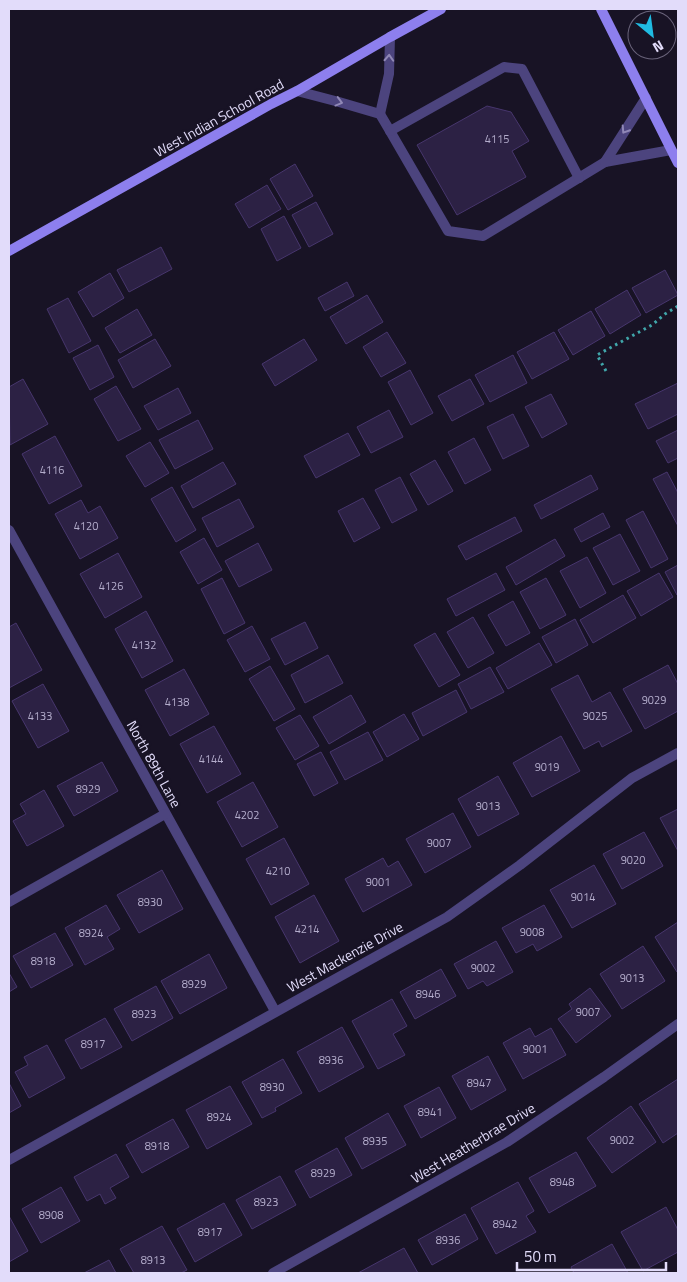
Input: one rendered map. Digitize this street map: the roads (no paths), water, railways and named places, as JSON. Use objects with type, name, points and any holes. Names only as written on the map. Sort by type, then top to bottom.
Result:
[{"type":"main road","name":"West Indian School Road","points":[[9,250],[297,92],[441,9]]},
{"type":"main road","points":[[602,9],[678,163]]},
{"type":"street","points":[[380,114],[389,74],[390,37]]},
{"type":"street","points":[[390,130],[504,67],[522,69],[578,178]]},
{"type":"street","points":[[297,92],[380,114],[448,231],[482,236],[604,162],[671,150]]},
{"type":"street","points":[[604,162],[646,98]]},
{"type":"street","name":"North 89th Lane","points":[[9,530],[275,1011]]},
{"type":"street","name":"West Mackenzie Drive","points":[[9,1160],[447,917],[520,865],[632,778],[678,753]]},
{"type":"street","points":[[9,902],[165,814]]},
{"type":"street","name":"West Heatherbrae Drive","points":[[273,1273],[507,1142],[604,1077],[678,1024]]}]
